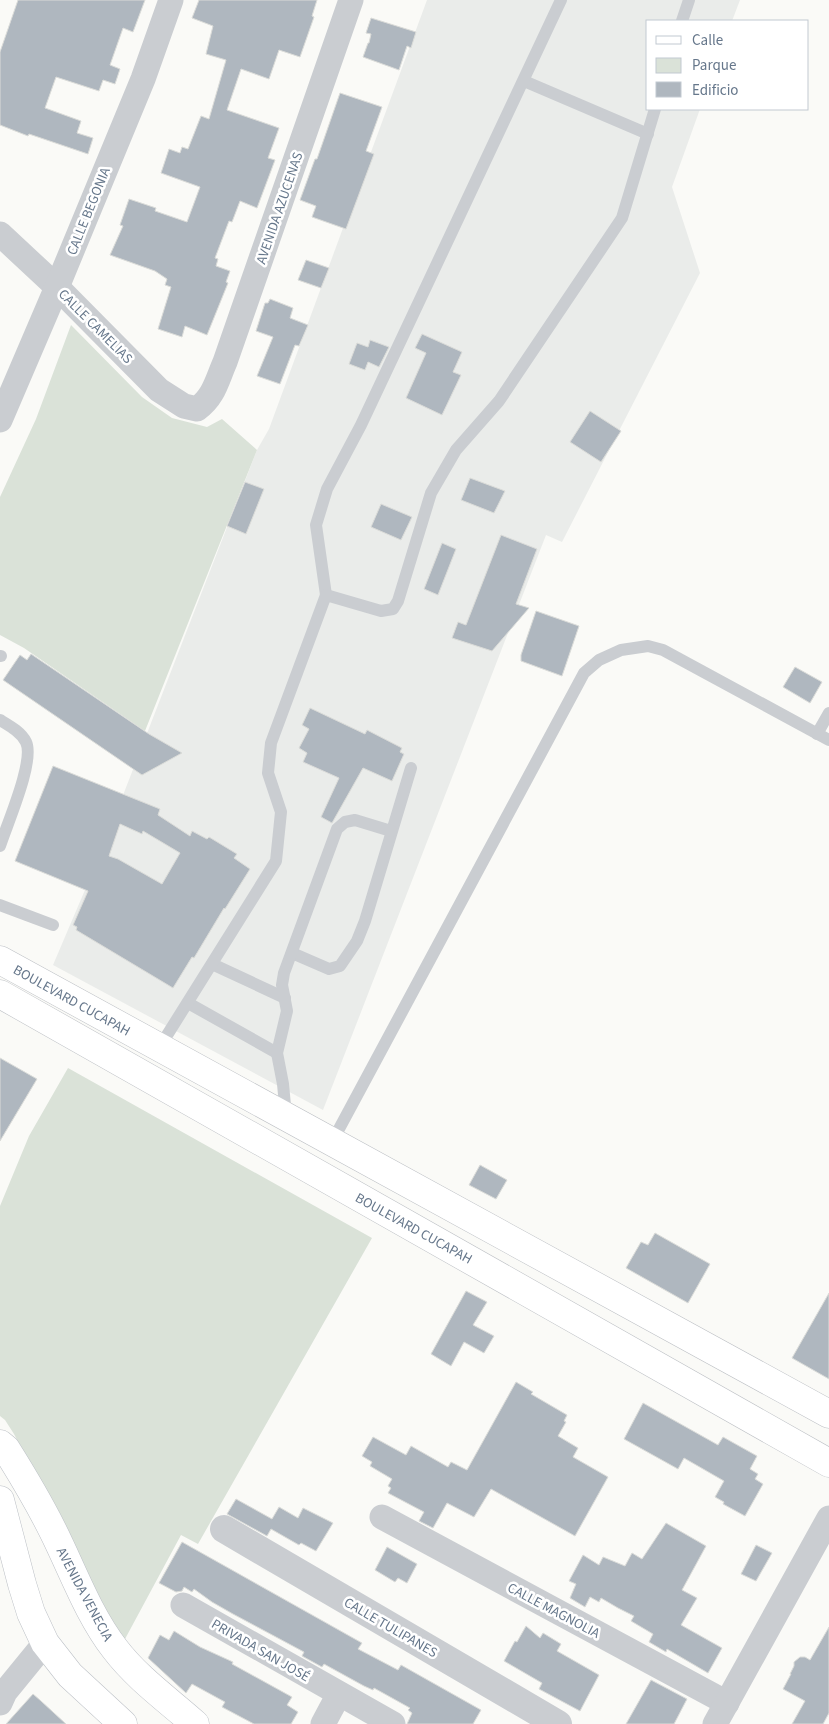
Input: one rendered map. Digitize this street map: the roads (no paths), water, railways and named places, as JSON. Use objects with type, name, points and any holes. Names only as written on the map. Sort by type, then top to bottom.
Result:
[{"type":"main road","name":"BOULEVARD CUCAPAH","points":[[0,960],[829,1414]]},
{"type":"main road","name":"BOULEVARD CUCAPAH","points":[[0,994],[829,1462]]},
{"type":"main road","name":"AVENIDA VENECIA","points":[[0,1444],[6,1449],[54,1532],[80,1590],[114,1649],[133,1669],[195,1724]]},
{"type":"main road","points":[[0,1500],[4,1509],[13,1554],[31,1613],[45,1643],[70,1675],[123,1724]]},
{"type":"main road","points":[[13,1554],[28,1535],[35,1532],[54,1532]]},
{"type":"street","name":"CALLE BEGONIA","points":[[0,420],[142,79],[171,0]]},
{"type":"street","name":"AVENIDA AZUCENAS","points":[[197,409],[206,403],[212,393],[225,362],[351,0]]},
{"type":"street","name":"CALLE CAMELIAS","points":[[0,234],[57,287],[158,390],[184,406],[197,409]]},
{"type":"street","name":"CALLE MAGNOLIA","points":[[382,1517],[721,1713],[829,1518]]},
{"type":"street","name":"CALLE TULIPANES","points":[[224,1529],[558,1724]]},
{"type":"street","name":"PRIVADA SAN JOSÉ","points":[[183,1605],[393,1724]]},
{"type":"street","points":[[2,1696],[45,1643]]},
{"type":"street","points":[[323,1724],[339,1694]]},
{"type":"lane","points":[[160,1048],[276,861],[281,812],[268,773],[271,743],[326,595],[316,525],[327,489],[361,426],[561,0]]},
{"type":"lane","points":[[682,20],[689,0]]},
{"type":"lane","points":[[524,81],[648,134]]},
{"type":"lane","points":[[326,595],[381,612],[393,609],[398,601],[432,493],[456,450],[499,401],[622,218],[655,110]]},
{"type":"lane","points":[[332,1142],[584,673],[599,660],[621,650],[648,646],[664,650],[829,740]]},
{"type":"lane","points":[[817,734],[829,712]]},
{"type":"lane","points":[[0,720],[20,733],[27,743],[29,756],[26,771],[0,846]]},
{"type":"lane","points":[[292,953],[329,969],[340,966],[357,941],[365,921],[411,768]]},
{"type":"lane","points":[[286,1116],[283,1084],[277,1053],[287,1011],[282,985],[284,973],[337,829],[345,822],[355,820],[391,831]]},
{"type":"lane","points":[[0,905],[52,925]]},
{"type":"lane","points":[[212,964],[285,998]]},
{"type":"lane","points":[[188,1003],[277,1053]]}]
